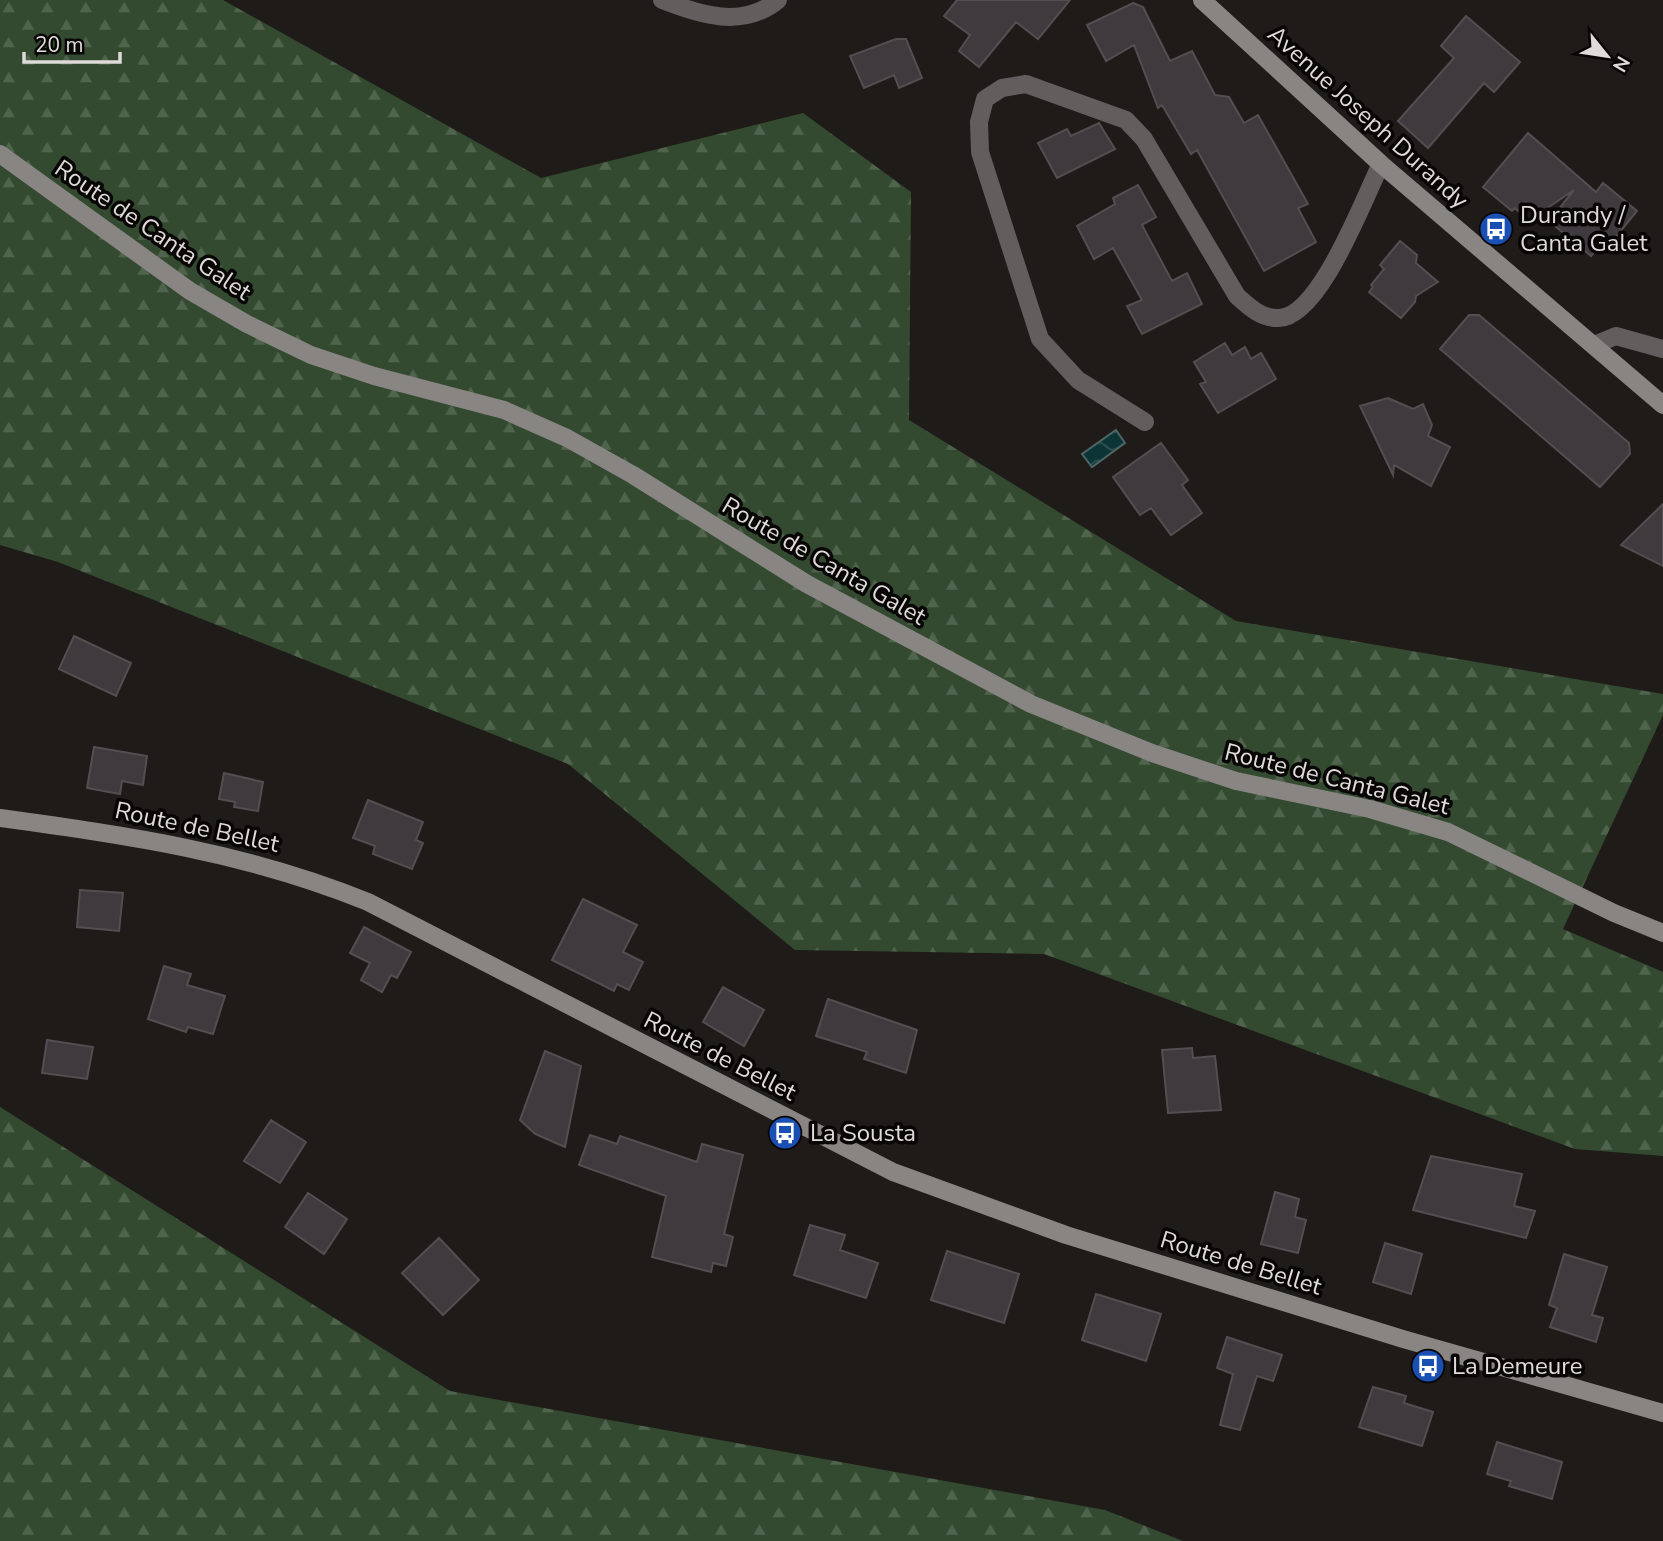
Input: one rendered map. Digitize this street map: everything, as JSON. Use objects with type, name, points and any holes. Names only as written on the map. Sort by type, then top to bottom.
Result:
[{"type":"street","points":[[662,0],[701,15],[735,17],[763,12],[778,0]]},
{"type":"street","name":"Avenue Joseph Durandy","points":[[1202,0],[1381,164],[1663,405]]},
{"type":"street","points":[[1144,422],[1078,380],[1040,339],[980,152],[979,122],[985,99],[1002,88],[1027,84],[1126,120],[1144,139],[1237,296],[1266,316],[1280,318],[1292,315],[1310,302],[1334,263],[1381,164]]},
{"type":"street","name":"Route de Canta Galet","points":[[0,154],[190,291],[247,324],[311,355],[374,376],[504,410],[567,438],[633,475],[807,584],[1031,704],[1152,753],[1236,781],[1370,809],[1448,832],[1614,913],[1663,933]]},
{"type":"street","points":[[1594,345],[1616,337],[1663,349]]},
{"type":"street","name":"Route de Bellet","points":[[0,818],[140,838],[238,858],[305,876],[368,902],[905,1177],[1066,1235],[1403,1339],[1663,1413]]},
{"type":"green space","points":[[0,0],[223,0],[541,178],[803,113],[911,192],[909,420],[1236,621],[1663,694],[1663,715],[1563,929],[1663,972],[1663,1156],[1575,1149],[1044,954],[795,950],[568,764],[58,562],[0,545]]},
{"type":"green space","points":[[0,1107],[450,1391],[1105,1510],[1183,1541],[0,1541]]},
{"type":"water","points":[[1116,430],[1125,443],[1092,467],[1082,454]]},
{"type":"building","points":[[957,0],[1070,0],[1038,39],[1016,22],[979,67],[959,51],[970,35],[944,16]]},
{"type":"building","points":[[1133,3],[1143,7],[1170,61],[1192,51],[1215,95],[1229,97],[1244,123],[1258,115],[1308,204],[1298,208],[1316,242],[1264,271],[1197,150],[1191,154],[1162,105],[1158,108],[1134,45],[1106,61],[1087,25]]},
{"type":"building","points":[[1466,16],[1520,62],[1494,92],[1484,83],[1428,148],[1398,121],[1454,58],[1441,46]]},
{"type":"building","points":[[896,39],[906,39],[922,78],[899,88],[894,75],[864,88],[850,56]]},
{"type":"building","points":[[1099,123],[1115,149],[1057,178],[1038,143],[1067,129],[1071,136]]},
{"type":"building","points":[[1528,133],[1596,192],[1603,183],[1637,211],[1611,243],[1606,238],[1591,256],[1549,221],[1574,190],[1540,213],[1526,202],[1518,211],[1515,208],[1512,211],[1483,187]]},
{"type":"building","points":[[1138,185],[1156,217],[1142,225],[1172,281],[1187,273],[1202,304],[1142,334],[1127,306],[1142,300],[1113,248],[1094,259],[1077,226],[1115,204],[1113,198]]},
{"type":"building","points":[[1400,241],[1417,255],[1416,263],[1438,282],[1416,296],[1415,302],[1401,318],[1369,292],[1373,287],[1371,285],[1384,269],[1380,265]]},
{"type":"building","points":[[1469,315],[1479,315],[1629,443],[1630,454],[1600,487],[1440,349]]},
{"type":"building","points":[[1225,343],[1232,355],[1245,347],[1251,359],[1261,353],[1276,379],[1218,413],[1200,384],[1206,382],[1194,362]]},
{"type":"building","points":[[1388,398],[1413,409],[1423,404],[1432,425],[1428,436],[1450,447],[1431,486],[1394,465],[1393,475],[1360,406]]},
{"type":"building","points":[[1161,443],[1188,480],[1182,485],[1202,513],[1171,535],[1151,508],[1140,515],[1113,477]]},
{"type":"building","points":[[1663,504],[1663,566],[1621,545]]},
{"type":"building","points":[[74,636],[131,663],[116,696],[59,669]]},
{"type":"building","points":[[94,747],[147,756],[143,785],[122,781],[120,794],[87,788]]},
{"type":"building","points":[[224,773],[263,782],[258,811],[234,807],[235,802],[219,799]]},
{"type":"building","points":[[368,800],[423,822],[416,840],[423,843],[412,869],[373,854],[375,846],[353,838]]},
{"type":"building","points":[[80,890],[123,893],[119,931],[77,927]]},
{"type":"building","points":[[583,899],[637,925],[623,952],[643,962],[629,990],[617,984],[614,991],[552,960]]},
{"type":"building","points":[[364,927],[411,952],[397,978],[391,975],[382,992],[361,980],[370,963],[350,953]]},
{"type":"building","points":[[164,966],[191,974],[187,985],[225,996],[213,1034],[188,1027],[186,1032],[148,1019]]},
{"type":"building","points":[[723,987],[764,1010],[744,1046],[703,1022]]},
{"type":"building","points":[[828,999],[917,1030],[906,1073],[864,1059],[867,1052],[816,1036]]},
{"type":"building","points":[[47,1040],[93,1047],[87,1079],[42,1073]]},
{"type":"building","points":[[1192,1048],[1193,1058],[1215,1056],[1221,1110],[1168,1113],[1162,1050]]},
{"type":"building","points":[[545,1051],[581,1066],[565,1147],[535,1134],[520,1120]]},
{"type":"building","points":[[271,1120],[306,1142],[280,1183],[244,1161]]},
{"type":"building","points":[[590,1135],[617,1144],[620,1136],[697,1162],[702,1144],[743,1155],[724,1234],[733,1237],[726,1266],[713,1263],[711,1272],[652,1257],[666,1196],[579,1165]]},
{"type":"building","points":[[1431,1156],[1522,1174],[1514,1206],[1535,1211],[1526,1238],[1413,1210]]},
{"type":"building","points":[[1275,1192],[1299,1199],[1295,1217],[1306,1220],[1298,1253],[1261,1244]]},
{"type":"building","points":[[308,1193],[347,1219],[324,1254],[285,1227]]},
{"type":"building","points":[[810,1225],[845,1235],[840,1250],[878,1263],[866,1298],[794,1275]]},
{"type":"building","points":[[439,1238],[479,1280],[443,1315],[402,1273]]},
{"type":"building","points":[[1385,1243],[1422,1254],[1411,1294],[1373,1282]]},
{"type":"building","points":[[947,1251],[1019,1274],[1004,1323],[931,1300]]},
{"type":"building","points":[[1564,1254],[1607,1267],[1592,1315],[1603,1318],[1596,1342],[1550,1327],[1557,1308],[1549,1305]]},
{"type":"building","points":[[1096,1294],[1161,1314],[1146,1361],[1082,1340]]},
{"type":"building","points":[[1227,1337],[1282,1355],[1273,1381],[1257,1376],[1240,1430],[1220,1425],[1233,1374],[1217,1368]]},
{"type":"building","points":[[1373,1387],[1406,1396],[1404,1403],[1433,1412],[1422,1446],[1359,1427]]},
{"type":"building","points":[[1497,1442],[1562,1462],[1552,1499],[1509,1486],[1511,1481],[1487,1474]]},
{"type":"place","name":"Durandy / Canta Galet","points":[[1496,229]]},
{"type":"place","name":"La Sousta","points":[[785,1133]]},
{"type":"place","name":"La Demeure","points":[[1428,1366]]}]
